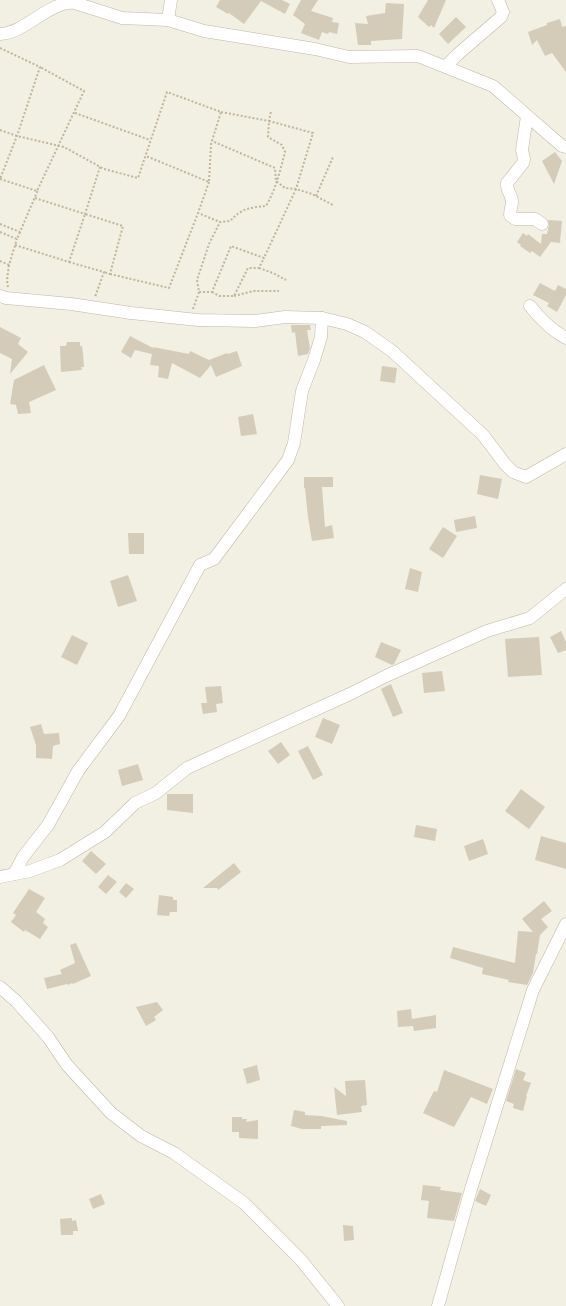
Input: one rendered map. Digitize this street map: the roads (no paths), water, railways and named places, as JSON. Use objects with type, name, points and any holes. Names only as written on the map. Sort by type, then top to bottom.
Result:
[{"type":"street","points":[[168,20],[171,0]]},
{"type":"street","points":[[446,66],[458,54],[502,18],[503,12],[498,0]]},
{"type":"street","points":[[0,34],[8,34],[57,6],[68,2],[122,18],[168,20],[204,31],[315,49],[349,57],[418,56],[489,83],[562,146],[566,147]]},
{"type":"street","points":[[527,116],[522,150],[524,159],[523,163],[506,186],[512,200],[509,212],[515,219],[531,218],[542,224]]},
{"type":"street","points":[[1,297],[92,306],[190,319],[255,321],[285,317],[322,318],[347,324],[365,332],[392,351],[483,435],[513,472],[526,477],[566,454]]},
{"type":"street","points":[[530,306],[545,324],[554,332],[566,338]]},
{"type":"street","points":[[14,874],[23,857],[48,825],[78,771],[119,716],[200,565],[214,558],[288,460],[294,443],[302,391],[321,338],[322,318]]},
{"type":"street","points":[[0,877],[30,871],[60,860],[104,832],[135,803],[156,793],[187,768],[487,631],[530,618],[566,589]]},
{"type":"street","points":[[438,1306],[471,1189],[533,990],[566,924]]},
{"type":"street","points":[[0,987],[48,1037],[67,1065],[111,1113],[142,1136],[174,1153],[244,1203],[301,1260],[338,1306]]}]
